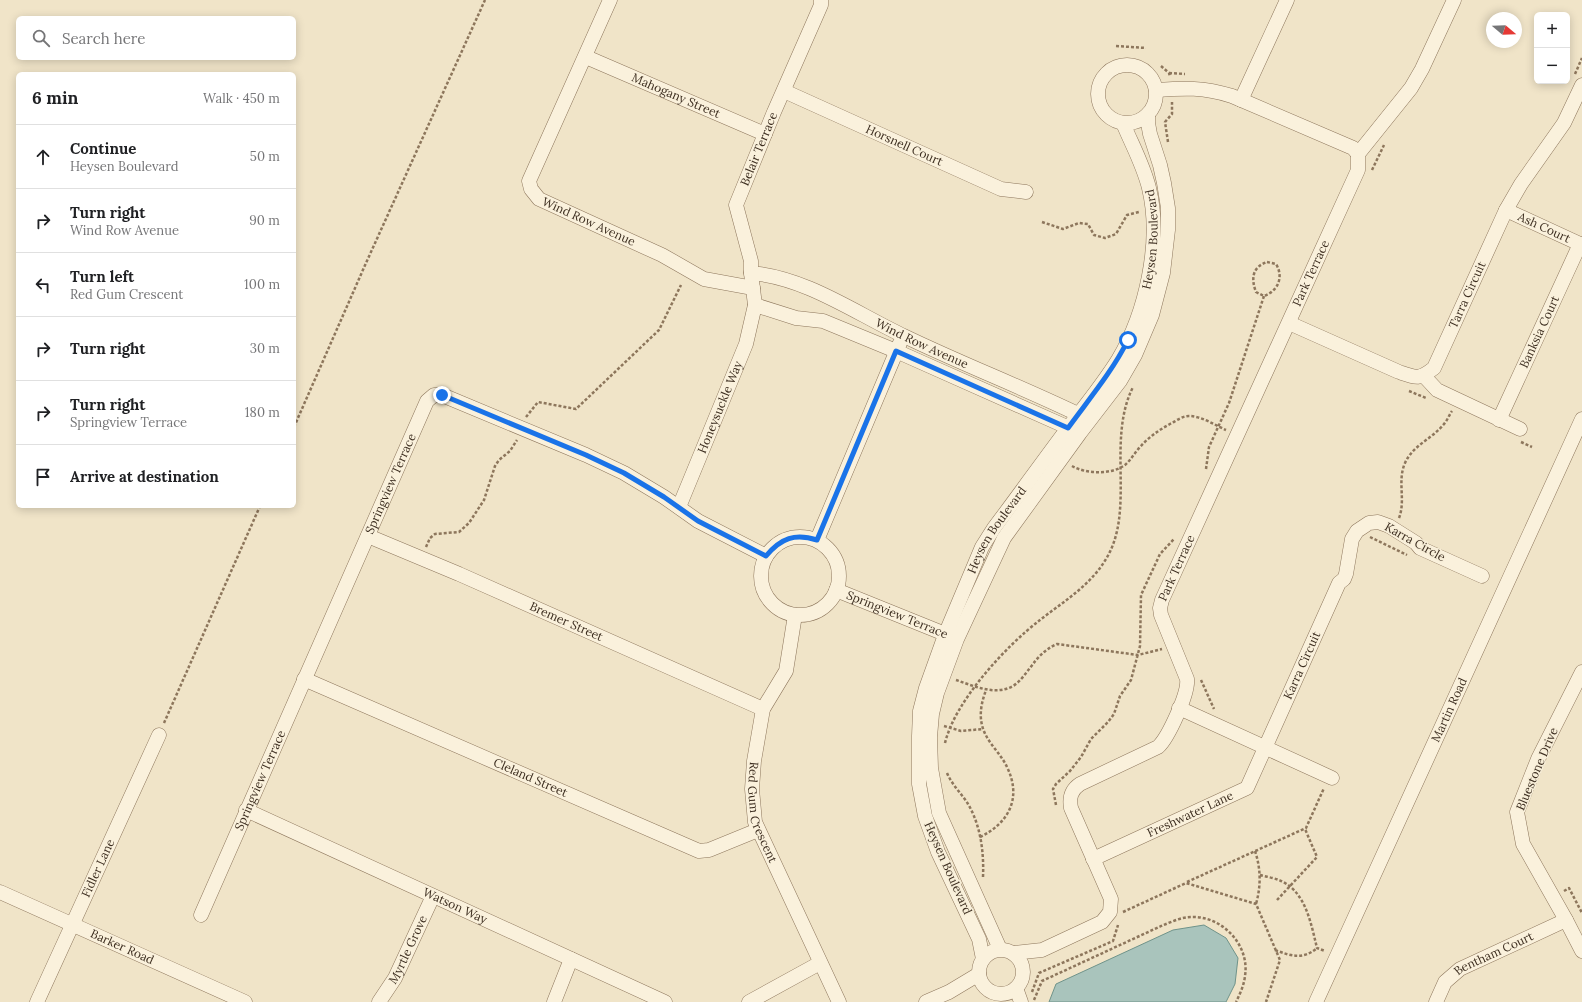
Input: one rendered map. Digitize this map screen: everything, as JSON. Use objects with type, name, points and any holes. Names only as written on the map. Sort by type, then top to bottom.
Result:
[{"type":"street","name":"Wind Row Avenue","points":[[610,0],[586,57],[529,181],[531,189],[540,200],[662,254],[704,279],[753,288]]},
{"type":"street","name":"Belair Terrace","points":[[755,305],[751,260],[736,205],[821,5],[821,0]]},
{"type":"street","points":[[1241,100],[1287,0]]},
{"type":"street","points":[[1156,90],[1187,87],[1214,91],[1241,100],[1353,148],[1358,154],[1414,84],[1454,0]]},
{"type":"street","name":"Mahogany Street","points":[[586,57],[765,134]]},
{"type":"street","points":[[1129,65],[1138,67],[1146,72],[1153,80],[1156,90],[1156,98],[1153,107],[1148,114],[1141,120],[1132,123],[1123,123],[1113,120],[1105,114],[1100,106],[1098,96],[1099,86],[1106,74],[1119,66],[1129,65]]},
{"type":"street","name":"Tarra Circuit","points":[[1424,376],[1434,368],[1506,210],[1521,184],[1564,123],[1582,85]]},
{"type":"street","name":"Horsnell Court","points":[[784,91],[1001,189],[1026,192]]},
{"type":"street","name":"Heysen Boulevard","points":[[1006,951],[939,812],[931,768],[930,737],[932,714],[951,637],[988,537],[1084,417],[1120,381],[1135,355],[1152,315],[1163,273],[1167,248],[1168,208],[1160,165],[1149,128],[1148,114]]},
{"type":"street","name":"Heysen Boulevard","points":[[1084,417],[1118,358],[1141,308],[1150,271],[1153,226],[1149,188],[1138,153],[1123,123]]},
{"type":"street","name":"Park Terrace","points":[[1042,950],[1102,922],[1110,912],[1111,899],[1071,808],[1071,794],[1080,784],[1158,746],[1164,739],[1179,708],[1188,684],[1186,673],[1161,615],[1160,608],[1162,600],[1358,170],[1358,154]]},
{"type":"street","name":"Ash Court","points":[[1506,210],[1581,244]]},
{"type":"street","name":"Banksia Court","points":[[1499,420],[1581,244]]},
{"type":"street","name":"Wind Row Avenue","points":[[751,273],[762,274],[804,286],[849,307],[903,336],[1084,417]]},
{"type":"street","name":"Wind Row Avenue","points":[[755,305],[796,318],[823,321],[896,351],[1074,430]]},
{"type":"street","name":"Honeysuckle Way","points":[[679,507],[746,344],[755,305]]},
{"type":"street","points":[[1289,323],[1399,372],[1413,377],[1424,376],[1437,390],[1520,429]]},
{"type":"street","points":[[817,540],[903,336]]},
{"type":"street","name":"Springview Terrace","points":[[201,915],[427,401],[434,395],[442,395],[586,455],[640,482],[698,521],[766,556]]},
{"type":"street","name":"Martin Road","points":[[1316,1002],[1582,419]]},
{"type":"street","name":"Heysen Boulevard","points":[[983,959],[979,939],[938,852],[925,816],[920,784],[920,711],[926,688],[951,637],[1004,538],[1067,462],[1074,430]]},
{"type":"street","name":"Karra Circle","points":[[1339,583],[1344,579],[1346,574],[1350,544],[1357,531],[1365,525],[1374,523],[1384,524],[1416,543],[1415,552],[1482,576]]},
{"type":"street","name":"Bremer Street","points":[[368,536],[459,574],[763,709]]},
{"type":"street","points":[[794,537],[806,537],[817,540],[830,552],[838,567],[839,578],[836,590],[830,601],[820,609],[808,614],[795,615],[783,611],[772,604],[765,593],[761,581],[762,568],[766,556],[783,540],[794,537]]},
{"type":"street","name":"Karra Circuit","points":[[1265,748],[1339,583]]},
{"type":"street","name":"Springview Terrace","points":[[836,590],[951,637]]},
{"type":"street","name":"Red Gum Crescent","points":[[795,615],[786,671],[763,709],[753,768],[752,789],[755,822],[838,1002]]},
{"type":"street","name":"Bluestone Drive","points":[[1582,672],[1538,759],[1517,812],[1523,844],[1582,951]]},
{"type":"street","name":"Cleland Street","points":[[304,679],[699,851],[709,850],[758,830]]},
{"type":"street","points":[[1179,708],[1265,748],[1328,783]]},
{"type":"street","name":"Fidler Lane","points":[[37,1002],[159,735]]},
{"type":"street","name":"Freshwater Lane","points":[[1093,859],[1247,788],[1265,748]]},
{"type":"street","name":"Watson Way","points":[[246,810],[665,1002]]},
{"type":"street","name":"Barker Road","points":[[0,892],[245,1002]]},
{"type":"street","name":"Myrtle Grove","points":[[379,1002],[395,978],[433,896]]},
{"type":"street","name":"Bentham Court","points":[[1436,1002],[1445,982],[1460,969],[1566,920]]},
{"type":"street","points":[[1006,951],[1022,963],[1023,977],[1016,988],[1001,998],[988,991],[981,980],[980,964],[987,954],[1006,951],[1042,950]]},
{"type":"street","points":[[1023,970],[1042,950]]},
{"type":"street","points":[[554,1002],[571,959]]},
{"type":"street","points":[[749,1002],[820,963]]},
{"type":"street","points":[[926,1002],[981,980]]},
{"type":"street","points":[[1016,988],[1028,1002]]},
{"type":"path","points":[[296,423],[366,263],[485,0]]},
{"type":"path","points":[[1116,46],[1146,48]]},
{"type":"path","points":[[1161,66],[1169,73],[1188,74]]},
{"type":"path","points":[[1169,73],[1172,114],[1165,122],[1169,145]]},
{"type":"path","points":[[1371,171],[1384,145]]},
{"type":"path","points":[[1042,222],[1063,229],[1079,223],[1088,224],[1094,235],[1105,238],[1116,234],[1127,215],[1140,212]]},
{"type":"path","points":[[1267,262],[1276,264],[1279,269],[1279,280],[1273,290],[1264,296],[1256,292],[1253,284],[1253,274],[1259,266],[1267,262]]},
{"type":"path","points":[[526,417],[538,402],[576,409],[659,330],[681,285]]},
{"type":"path","points":[[943,736],[944,744],[955,717],[975,687],[1010,646],[1039,620],[1090,582],[1107,558],[1119,524],[1122,430],[1130,395],[1135,384]]},
{"type":"path","points":[[1123,398],[1130,395]]},
{"type":"path","points":[[1392,528],[1400,517],[1404,464],[1417,446],[1444,424],[1452,410]]},
{"type":"path","points":[[1067,462],[1083,471],[1091,473],[1111,470],[1125,465],[1140,447],[1156,432],[1178,419],[1191,416],[1204,420],[1213,425]]},
{"type":"path","points":[[421,558],[430,538],[435,534],[459,532],[469,523],[484,500],[495,466],[499,460],[510,451],[517,440]]},
{"type":"path","points":[[1067,462],[1077,460]]},
{"type":"path","points":[[1067,462],[1068,472]]},
{"type":"path","points":[[159,735],[259,508]]},
{"type":"path","points":[[1367,536],[1415,552]]},
{"type":"path","points":[[958,675],[955,681],[986,690],[1000,690],[1013,686],[1020,680],[1040,655],[1048,648],[1057,644],[1138,655],[1174,645]]},
{"type":"path","points":[[1198,675],[1211,703],[1217,711]]},
{"type":"path","points":[[980,837],[992,831],[1004,821],[1012,801],[1013,789],[1007,767],[989,741],[983,728],[980,712],[986,690]]},
{"type":"path","points":[[944,718],[943,728],[961,731],[983,728]]},
{"type":"path","points":[[1057,808],[1053,789],[1060,779],[1070,771],[1087,747]]},
{"type":"path","points":[[946,770],[954,786],[968,804],[980,837],[983,855],[983,882]]},
{"type":"path","points":[[1122,912],[1305,829],[1328,783]]},
{"type":"path","points":[[1277,900],[1317,857],[1305,829]]},
{"type":"path","points":[[1255,851],[1260,875],[1259,895],[1256,904],[1280,960],[1266,1002]]},
{"type":"path","points":[[1260,875],[1280,880],[1290,886],[1300,897],[1309,916],[1317,948]]},
{"type":"path","points":[[1186,883],[1256,904]]},
{"type":"path","points":[[1028,1002],[1034,999],[1042,981],[1159,927],[1190,917],[1210,920],[1225,929],[1238,942],[1246,970],[1236,1002]]},
{"type":"path","points":[[1028,1002],[1039,973],[1113,941],[1120,919]]},
{"type":"path","points":[[1317,948],[1338,956]]},
{"type":"path","points":[[1275,950],[1296,957],[1304,956],[1317,948]]},
{"type":"water","points":[[1204,925],[1226,938],[1238,958],[1235,984],[1226,1002],[1049,1002],[1056,984],[1173,930]]},
{"type":"route","points":[[442,395],[586,455],[624,473],[664,497],[698,521],[766,556],[783,540],[794,537],[806,537],[817,540],[896,351],[1068,428],[1109,372],[1128,340]]}]
